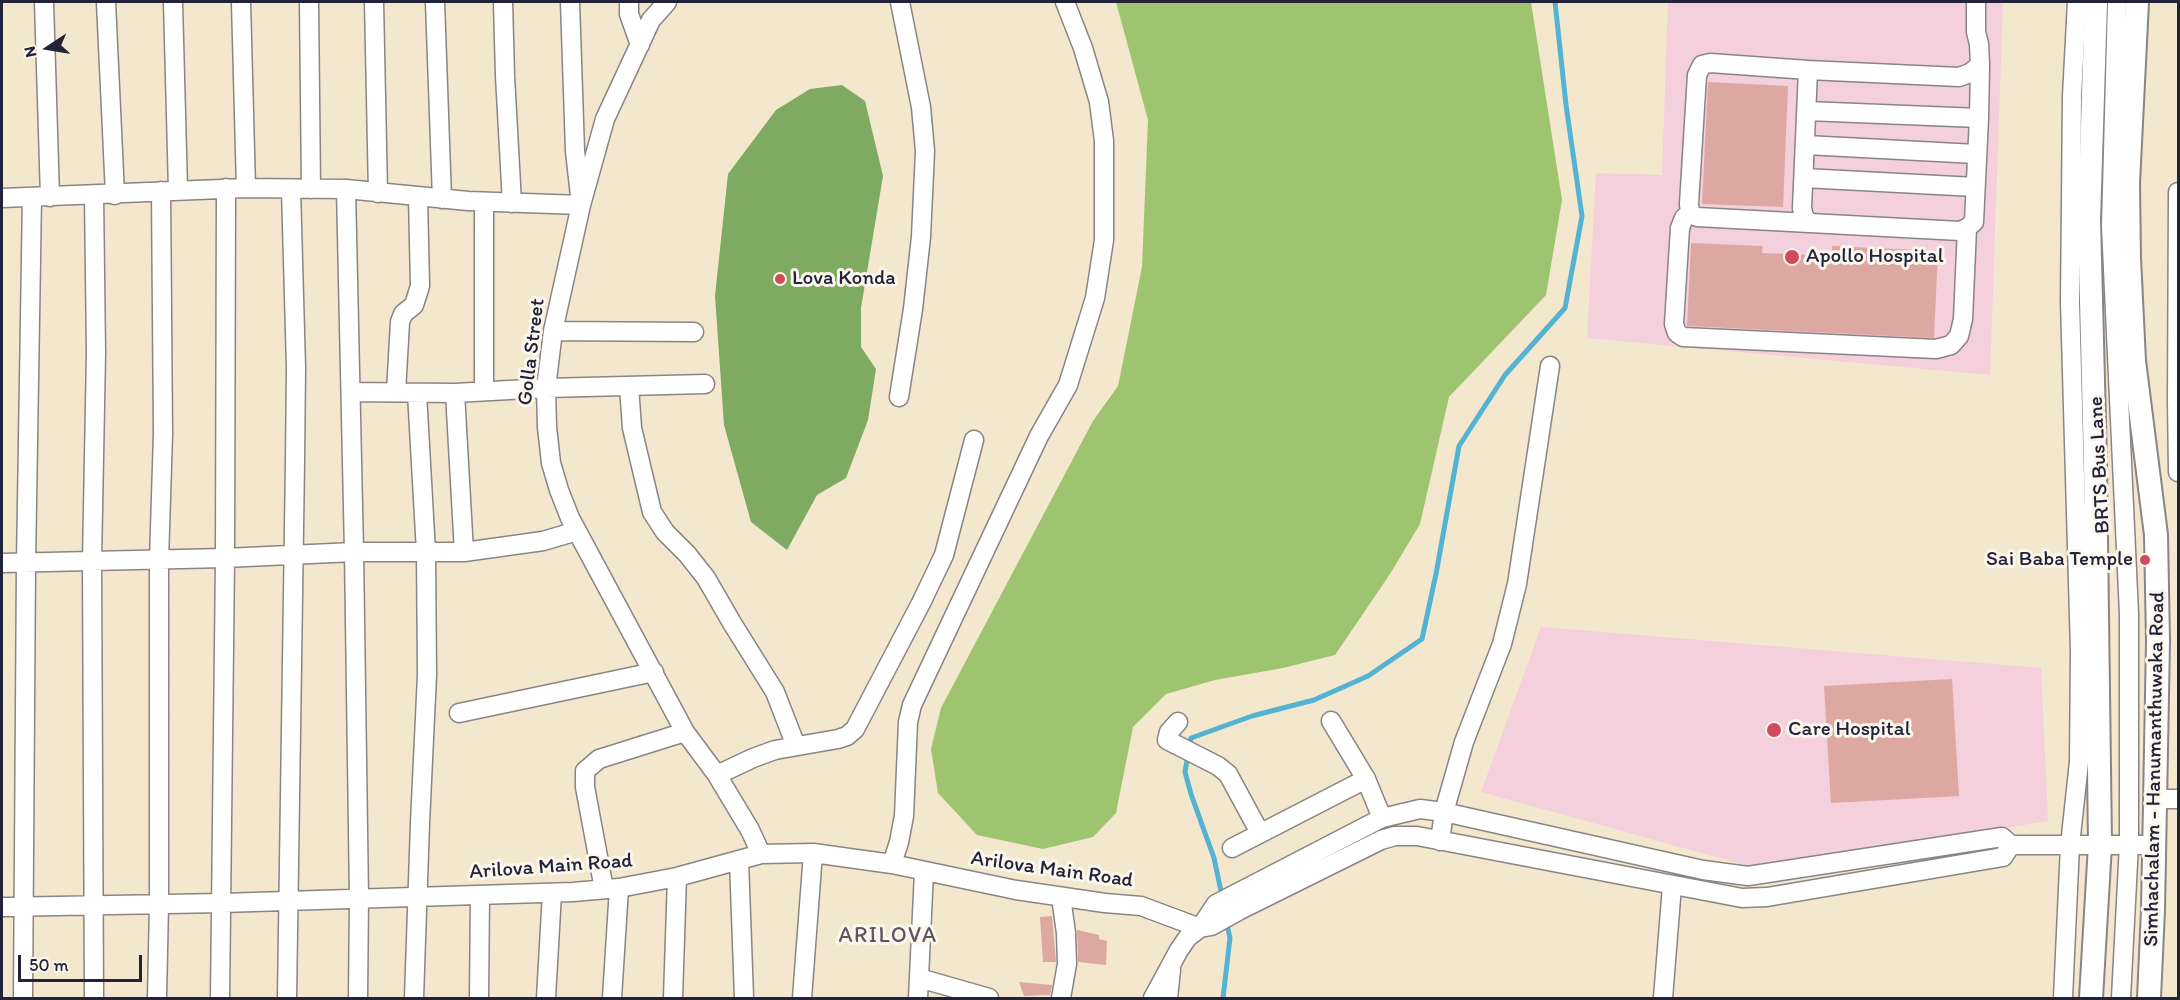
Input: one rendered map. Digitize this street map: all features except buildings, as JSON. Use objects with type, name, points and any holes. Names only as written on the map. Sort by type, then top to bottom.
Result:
[{"type":"main road","points":[[2091,999],[2100,845],[2096,461],[2089,220],[2096,2]]},
{"type":"main road","name":"Simhachalam - Hanumanthuwaka Road","points":[[2137,2],[2128,183],[2128,258],[2134,361],[2156,535],[2158,641],[2149,999]]},
{"type":"street","points":[[23,999],[26,563],[41,197],[44,2]]},
{"type":"street","points":[[106,2],[115,195]]},
{"type":"street","points":[[157,999],[159,560],[173,2]]},
{"type":"street","points":[[241,2],[246,188]]},
{"type":"street","points":[[309,2],[311,189]]},
{"type":"street","points":[[374,2],[378,193]]},
{"type":"street","points":[[435,2],[442,199]]},
{"type":"street","points":[[503,2],[512,202]]},
{"type":"street","points":[[2,198],[115,195],[226,188],[346,189],[484,202],[581,205],[575,151],[570,2]]},
{"type":"street","points":[[629,2],[629,14],[640,45]]},
{"type":"street","name":"Golla Street","points":[[667,2],[651,20],[605,119],[581,205],[553,331],[546,388],[547,428],[551,463],[559,490],[577,531],[685,732],[717,776],[750,830],[761,854]]},
{"type":"street","points":[[899,397],[920,247],[925,151],[921,107],[900,2]]},
{"type":"street","points":[[892,864],[904,816],[908,722],[912,705],[1029,457],[1068,385],[1095,298],[1104,240],[1104,141],[1099,102],[1083,48],[1065,2]]},
{"type":"street","points":[[1690,213],[1697,217],[1960,231],[1967,228],[1974,222],[1979,118],[1980,65],[1976,32],[1976,2]]},
{"type":"street","points":[[1979,44],[1983,35],[1985,2]]},
{"type":"street","points":[[2063,999],[2070,845],[2079,762],[2080,652],[2070,302],[2072,96],[2077,2]]},
{"type":"street","name":"BRTS Bus Lane","points":[[2117,2],[2110,226],[2129,614],[2129,844],[2121,999]]},
{"type":"street","points":[[1690,213],[1697,75],[1702,65],[1710,63],[1959,77],[1970,73],[1980,65]]},
{"type":"street","points":[[1808,70],[1802,208],[1804,217],[1810,223]]},
{"type":"street","points":[[1807,111],[1979,118]]},
{"type":"street","points":[[1806,146],[1976,154]]},
{"type":"street","points":[[1804,178],[1975,187]]},
{"type":"street","points":[[220,999],[226,188]]},
{"type":"street","points":[[287,999],[296,368],[291,189]]},
{"type":"street","points":[[346,189],[359,899],[357,999]]},
{"type":"street","points":[[2178,192],[2178,471]]},
{"type":"street","points":[[94,195],[96,353],[92,561],[94,999]]},
{"type":"street","points":[[396,392],[400,322],[403,314],[414,305],[420,286],[418,196]]},
{"type":"street","points":[[484,202],[484,391]]},
{"type":"street","points":[[1690,213],[1684,218],[1680,228],[1674,324],[1677,333],[1683,337],[1936,349],[1951,345],[1959,336],[1963,319],[1967,228]]},
{"type":"street","points":[[553,331],[694,332]]},
{"type":"street","points":[[1440,841],[1444,812],[1464,742],[1502,644],[1517,584],[1550,366]]},
{"type":"street","points":[[351,392],[455,393],[705,384]]},
{"type":"street","points":[[628,386],[634,437],[652,512],[666,532],[706,578],[775,692],[796,746]]},
{"type":"street","points":[[414,999],[427,675],[426,552],[417,393]]},
{"type":"street","points":[[455,393],[464,552]]},
{"type":"street","points":[[717,776],[753,758],[796,746],[847,736],[855,729],[944,555],[974,440]]},
{"type":"street","points":[[2,563],[225,558],[354,552],[464,552],[543,542],[577,531]]},
{"type":"street","points":[[459,713],[654,672]]},
{"type":"street","points":[[1331,721],[1366,779],[1382,818]]},
{"type":"street","points":[[1179,722],[1167,735],[1167,740],[1218,766],[1228,774],[1260,833]]},
{"type":"street","points":[[612,999],[611,889],[585,787],[585,771],[599,759],[685,732]]},
{"type":"street","points":[[1232,848],[1366,779]]},
{"type":"street","points":[[2154,799],[2178,799]]},
{"type":"street","points":[[1153,999],[1188,937],[1200,928],[1216,903],[1382,818],[1420,809],[1444,812],[1703,870],[1748,876],[2002,837],[2011,845],[2154,845]]},
{"type":"street","points":[[1200,928],[1212,926],[1381,840],[1395,836],[1417,836],[1728,897],[1767,897],[2003,857],[2011,845]]},
{"type":"street","points":[[802,999],[813,853]]},
{"type":"street","name":"Arilova Main Road","points":[[2,906],[222,903],[552,893],[611,889],[677,877],[761,854],[813,853],[892,864],[1016,890],[1141,906],[1200,928]]},
{"type":"street","points":[[739,860],[744,999]]},
{"type":"street","points":[[918,999],[924,872]]},
{"type":"street","points":[[673,999],[677,877]]},
{"type":"street","points":[[1663,999],[1672,886]]},
{"type":"street","points":[[546,999],[552,893]]},
{"type":"street","points":[[479,999],[480,895]]},
{"type":"street","points":[[1061,897],[1067,964],[1061,999]]},
{"type":"street","points":[[1168,999],[1171,966]]},
{"type":"street","points":[[919,978],[989,999]]},
{"type":"shaded area","name":"Apollo Hospital","points":[[1668,2],[2003,2],[1990,375],[1587,338],[1596,173],[1662,175]]},
{"type":"shaded area","name":"Care Hospital","points":[[1541,627],[2041,668],[2048,821],[1756,868],[1481,792]]},
{"type":"green space","points":[[1116,2],[1531,2],[1562,200],[1546,295],[1449,397],[1420,524],[1390,574],[1335,655],[1283,668],[1215,680],[1166,694],[1133,727],[1116,813],[1093,837],[1043,849],[977,835],[938,793],[931,749],[941,708],[1093,421],[1118,386],[1142,267],[1148,120]]},
{"type":"green space","points":[[842,85],[865,101],[883,176],[861,308],[861,347],[876,369],[868,420],[846,478],[817,495],[787,550],[751,522],[724,425],[715,296],[728,174],[776,110],[810,89]]},
{"type":"waterway","points":[[1222,896],[1214,858],[1185,772],[1191,738],[1252,716],[1314,700],[1368,676],[1422,639],[1459,446],[1505,375],[1565,308],[1582,216],[1566,105],[1555,2]]},
{"type":"waterway","points":[[1223,998],[1230,938],[1226,920]]},
{"type":"place","name":"Apollo Hospital","points":[[1792,257]]},
{"type":"place","name":"Lova Konda","points":[[780,279]]},
{"type":"place","name":"Sai Baba Temple","points":[[2145,560]]},
{"type":"place","name":"Care Hospital","points":[[1774,730]]},
{"type":"district","name":"ARILOVA","points":[[888,936]]}]
